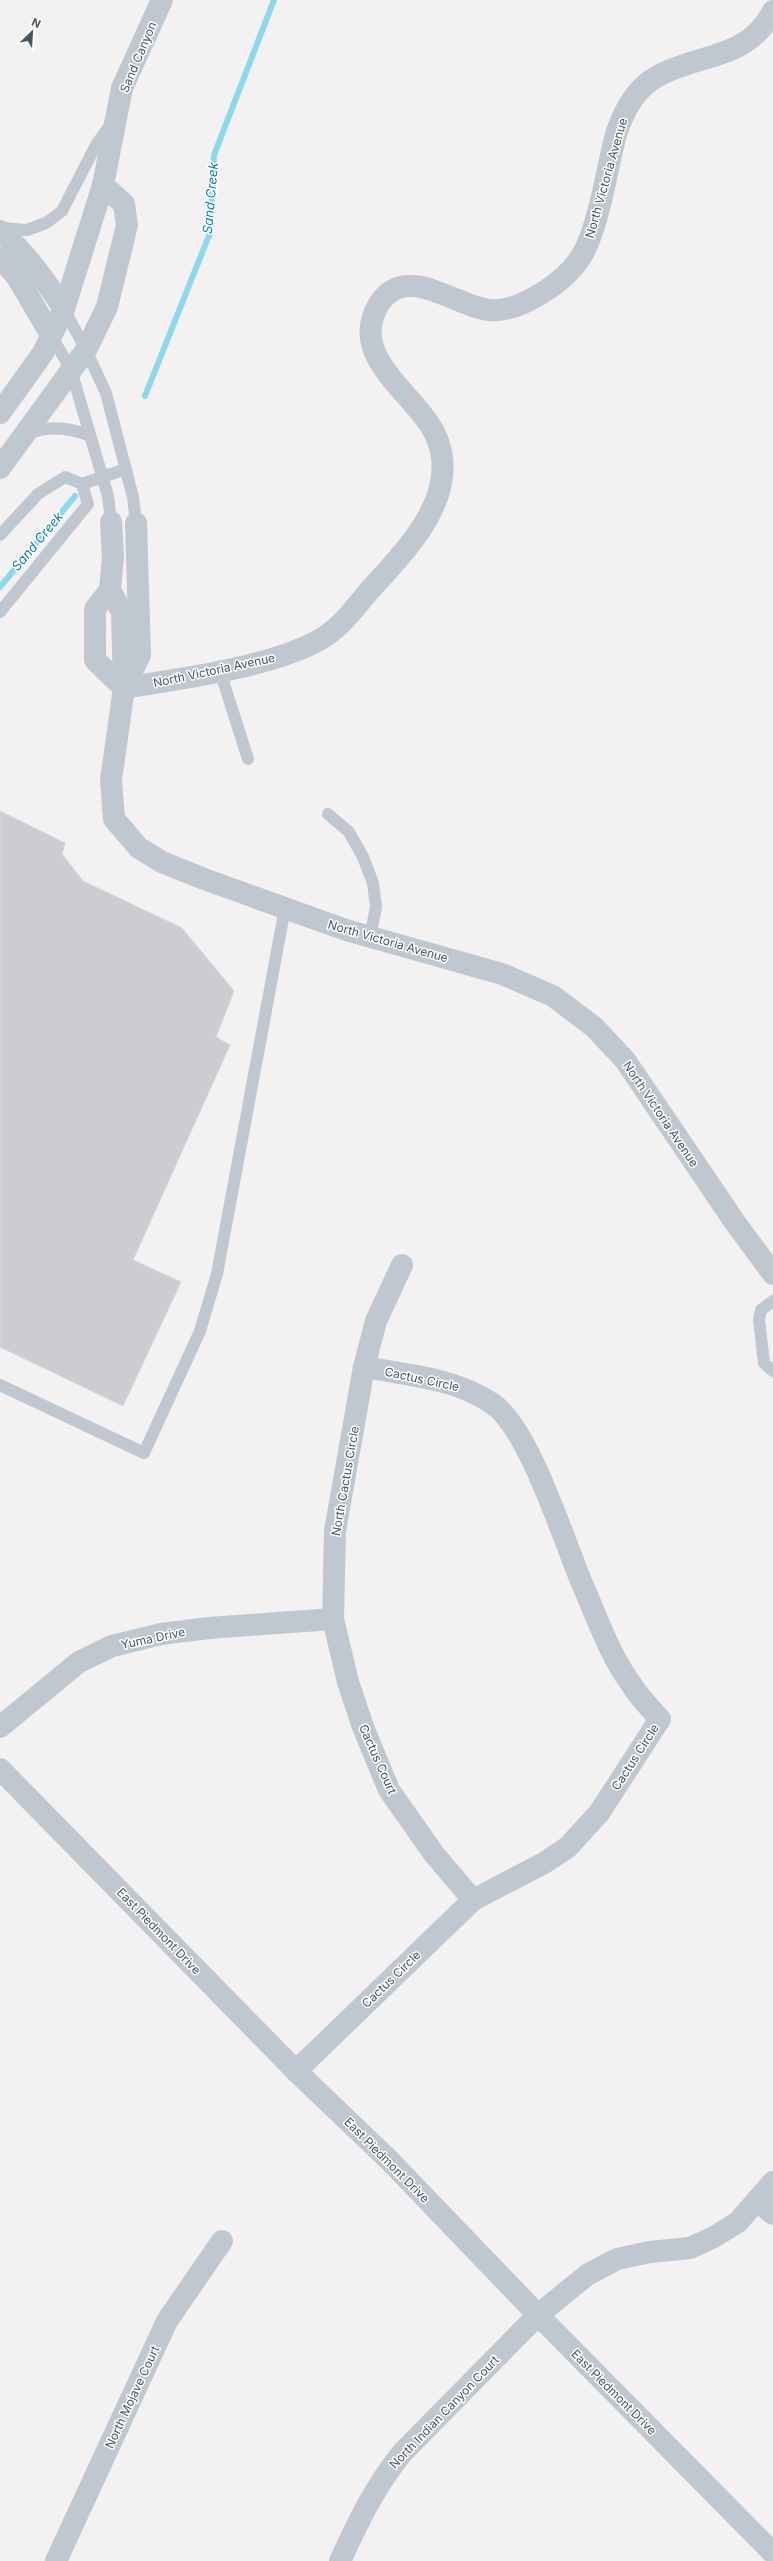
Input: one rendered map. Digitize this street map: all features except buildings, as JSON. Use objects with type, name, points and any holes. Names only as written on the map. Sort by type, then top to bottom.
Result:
[{"type":"street","name":"Sand Canyon","points":[[0,413],[23,384],[64,309],[103,185],[122,88],[162,0]]},
{"type":"street","name":"North Victoria Avenue","points":[[773,11],[767,23],[756,35],[740,46],[721,55],[677,68],[655,77],[640,90],[622,117],[616,134],[590,238],[581,257],[548,289],[526,302],[509,308],[490,310],[414,285],[399,287],[387,294],[378,305],[370,333],[374,351],[382,365],[431,424],[439,442],[443,463],[442,481],[432,509],[401,555],[344,620],[322,639],[293,651],[220,671],[124,688],[111,780],[114,819],[139,848],[162,862],[285,908],[370,937],[502,974],[553,996],[594,1027],[625,1060],[734,1221],[773,1274]]},
{"type":"street","points":[[0,468],[86,350],[107,307],[127,225],[124,204],[103,185]]},
{"type":"street","points":[[0,230],[18,246],[43,277],[64,309]]},
{"type":"street","points":[[0,258],[17,278],[51,335]]},
{"type":"street","points":[[110,522],[113,556],[110,590],[94,609],[95,660],[124,688],[140,655],[136,523]]},
{"type":"street","name":"North Cactus Circle","points":[[333,1619],[336,1531],[364,1367],[376,1321],[402,1265]]},
{"type":"street","name":"Cactus Circle","points":[[296,2071],[473,1900],[544,1863],[568,1847],[599,1813],[660,1719],[630,1684],[614,1654],[582,1582],[533,1462],[516,1429],[495,1405],[471,1390],[443,1382],[364,1367]]},
{"type":"street","name":"Yuma Drive","points":[[0,1728],[79,1662],[112,1646],[161,1634],[210,1628],[333,1619]]},
{"type":"street","name":"Cactus Court","points":[[333,1619],[348,1682],[363,1728],[389,1790],[434,1854],[473,1900]]},
{"type":"street","name":"East Piedmont Drive","points":[[0,1768],[296,2071],[390,2161],[538,2315],[773,2553]]},
{"type":"street","name":"North Indian Canyon Court","points":[[340,2561],[366,2506],[383,2476],[403,2452],[538,2315],[588,2274],[617,2259],[650,2252],[690,2248],[738,2222],[773,2182]]},
{"type":"street","points":[[757,2200],[773,2214]]},
{"type":"street","name":"North Mojave Court","points":[[56,2561],[167,2322],[222,2241]]},
{"type":"lane","points":[[0,230],[26,230],[46,223],[62,211],[96,145],[116,116]]},
{"type":"lane","points":[[88,160],[103,185]]},
{"type":"lane","points":[[64,309],[86,350],[106,393],[133,497],[136,523]]},
{"type":"lane","points":[[51,335],[71,370],[108,496],[110,522]]},
{"type":"lane","points":[[23,436],[38,429],[62,427],[90,436]]},
{"type":"lane","points":[[0,535],[38,494],[65,477],[82,484],[126,469]]},
{"type":"lane","points":[[0,612],[88,504],[82,484]]},
{"type":"lane","points":[[220,671],[248,758]]},
{"type":"lane","points":[[328,814],[349,832],[364,857],[373,883],[376,907],[370,937]]},
{"type":"lane","points":[[0,1385],[144,1453],[200,1331],[208,1308],[218,1266],[285,908]]},
{"type":"lane","points":[[773,1301],[761,1310],[759,1320],[764,1363],[773,1371]]},
{"type":"waterway","name":"Sand Creek","points":[[145,396],[210,233],[214,155],[274,0]]},
{"type":"waterway","name":"Sand Creek","points":[[0,587],[75,496]]}]
